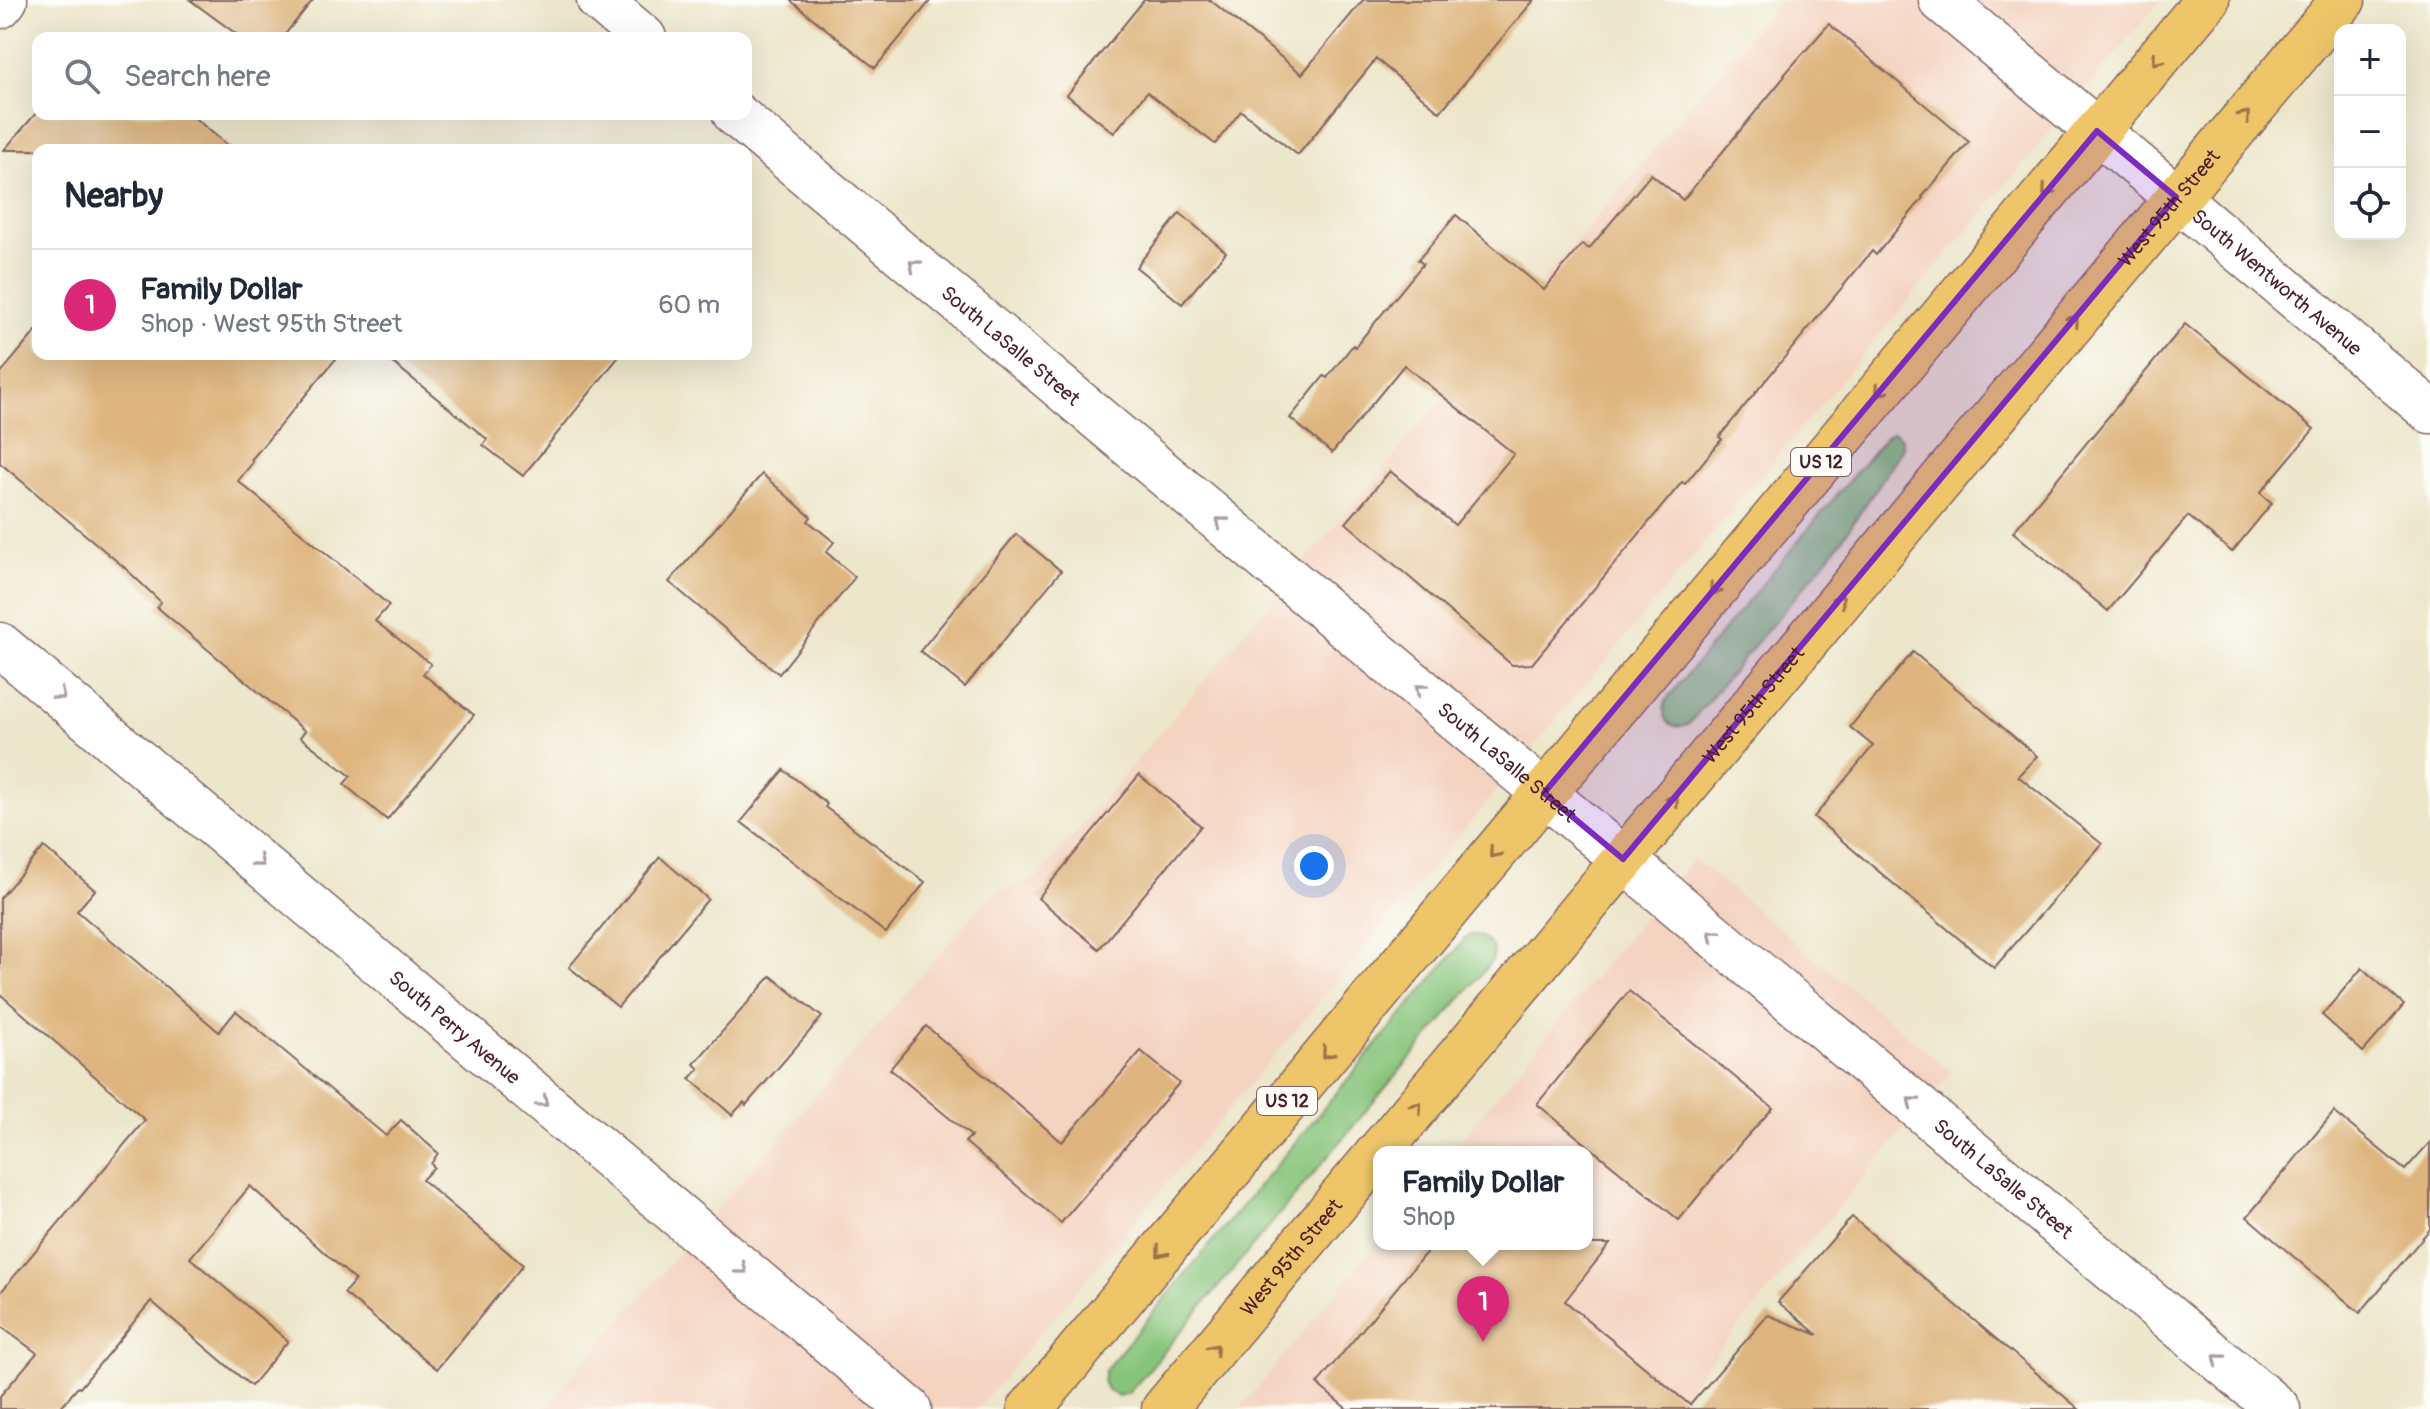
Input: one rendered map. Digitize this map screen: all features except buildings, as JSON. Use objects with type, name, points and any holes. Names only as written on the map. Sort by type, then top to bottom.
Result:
[{"type":"main road","name":"US 12","points":[[1030,1409],[2207,0]]},
{"type":"main road","name":"West 95th Street","points":[[1383,1146],[2343,0]]},
{"type":"main road","name":"West 95th Street","points":[[1164,1409],[1373,1159]]},
{"type":"street","points":[[0,6],[5,0]]},
{"type":"street","points":[[599,0],[637,32]]},
{"type":"street","name":"South Wentworth Avenue","points":[[1941,0],[2430,411]]},
{"type":"street","name":"South LaSalle Street","points":[[742,120],[2278,1409]]},
{"type":"street","name":"South Perry Avenue","points":[[0,645],[909,1409]]},
{"type":"highlighted area","points":[[2097,131],[2176,197],[1623,859],[1544,793]]},
{"type":"shaded area","points":[[1780,0],[2161,0],[977,1409],[543,1409],[990,896],[1038,877]]},
{"type":"shaded area","points":[[1693,858],[1952,1072],[1670,1409],[1240,1409],[1373,1247],[1373,1250],[1593,1250],[1593,1146],[1456,1146]]},
{"type":"green space","points":[[1893,432],[1902,439],[1902,450],[1837,547],[1688,725],[1670,724],[1664,715],[1669,696],[1886,436]]},
{"type":"green space","points":[[1471,935],[1482,937],[1494,950],[1492,961],[1130,1392],[1119,1396],[1108,1391],[1103,1381],[1105,1370]]},
{"type":"place","name":"Family Dollar","points":[[1483,1342]]}]
